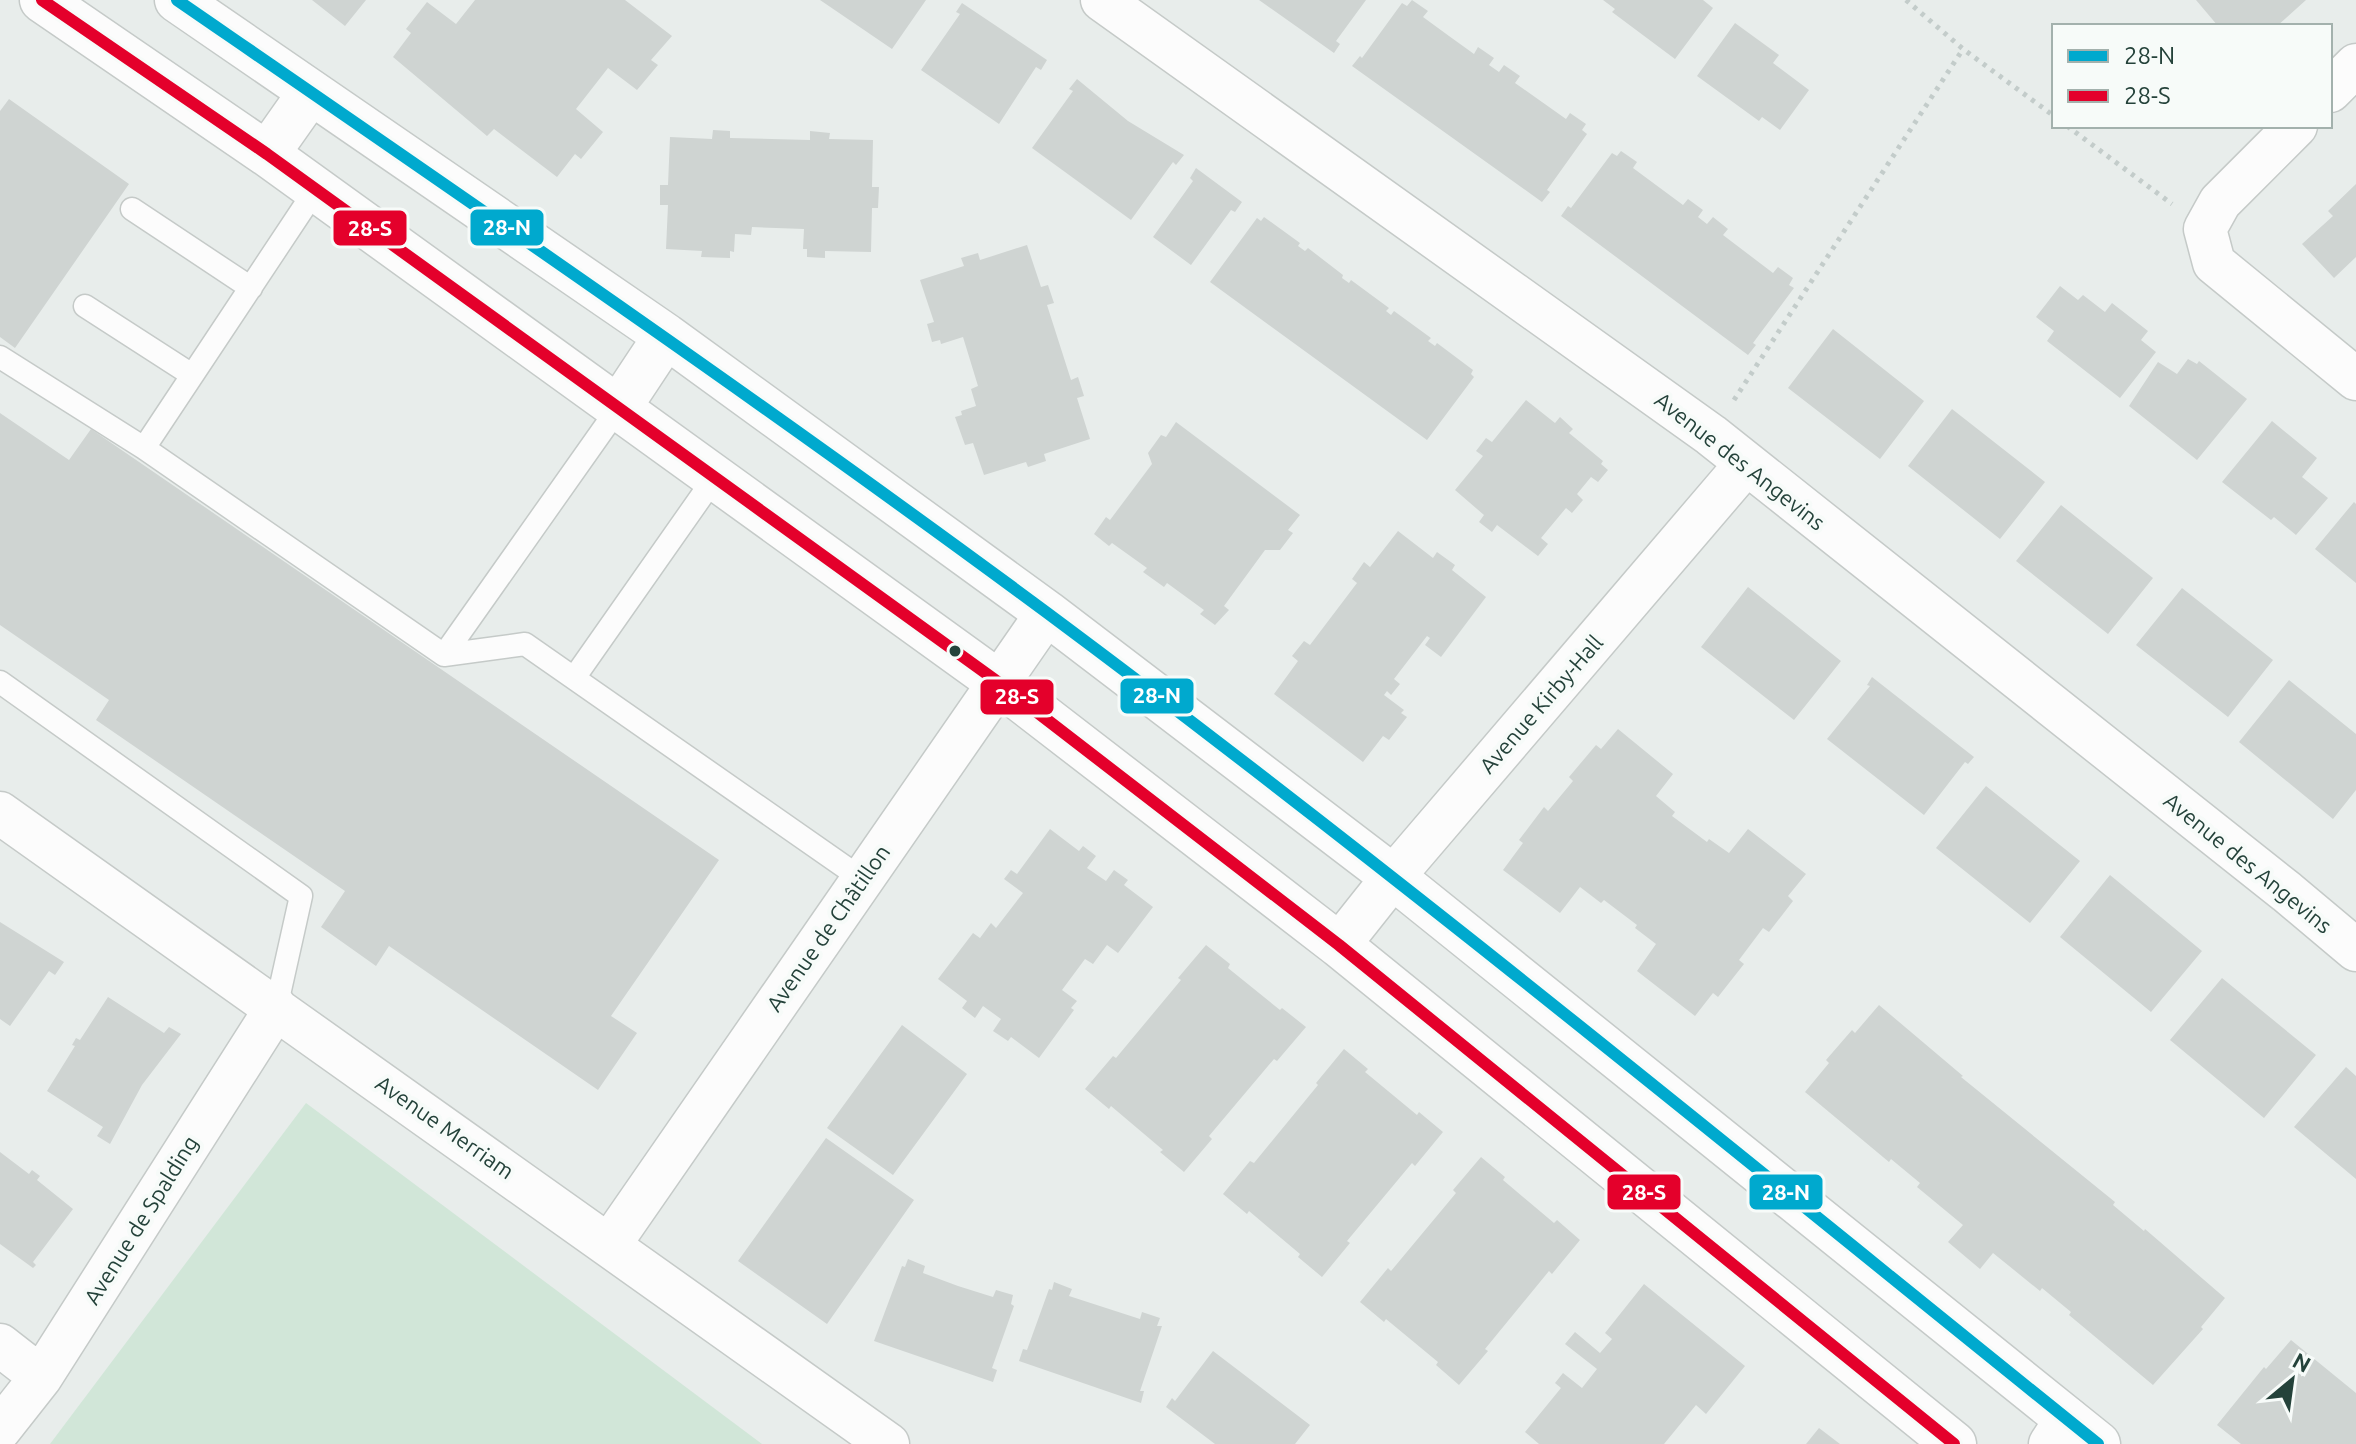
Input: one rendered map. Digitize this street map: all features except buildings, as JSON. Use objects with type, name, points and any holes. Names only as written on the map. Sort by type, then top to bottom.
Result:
[{"type":"street","points":[[42,0],[267,154],[998,682],[1339,945],[1954,1444]]},
{"type":"street","points":[[177,0],[666,336],[1047,613],[1393,877],[2071,1435]]},
{"type":"street","name":"Avenue des Angevins","points":[[1102,0],[1711,435],[2356,950]]},
{"type":"street","points":[[2332,89],[2356,65]]},
{"type":"street","points":[[267,154],[310,93]]},
{"type":"street","points":[[2294,128],[2220,202],[2205,229],[2214,263],[2356,379]]},
{"type":"street","points":[[619,407],[666,336]]},
{"type":"street","name":"Avenue Kirby-Hall","points":[[1339,945],[1393,877],[1746,464]]},
{"type":"street","name":"Avenue de Châtillon","points":[[610,1244],[1047,613]]},
{"type":"street","name":"Avenue Merriam","points":[[0,813],[888,1444]]},
{"type":"street","name":"Avenue de Spalding","points":[[0,1429],[41,1377],[276,1008]]},
{"type":"street","points":[[0,1345],[41,1377]]},
{"type":"lane","points":[[144,448],[316,189]]},
{"type":"lane","points":[[132,209],[251,288]]},
{"type":"lane","points":[[85,306],[192,375]]},
{"type":"lane","points":[[0,357],[144,448],[444,655],[525,644],[862,879]]},
{"type":"lane","points":[[444,655],[619,407]]},
{"type":"lane","points":[[574,678],[715,477]]},
{"type":"lane","points":[[0,682],[301,896],[276,1008]]},
{"type":"path","points":[[1906,0],[1963,49],[2052,115]]},
{"type":"path","points":[[1711,435],[1963,49]]},
{"type":"path","points":[[2070,128],[2205,229]]},
{"type":"green space","points":[[306,1103],[762,1444],[50,1444]]},
{"type":"transit line","name":"28-S","points":[[42,0],[267,154],[998,682],[1339,945],[1954,1444]]},
{"type":"transit line","name":"28-N","points":[[177,0],[723,379],[1046,612],[1445,919],[2098,1444]]}]
